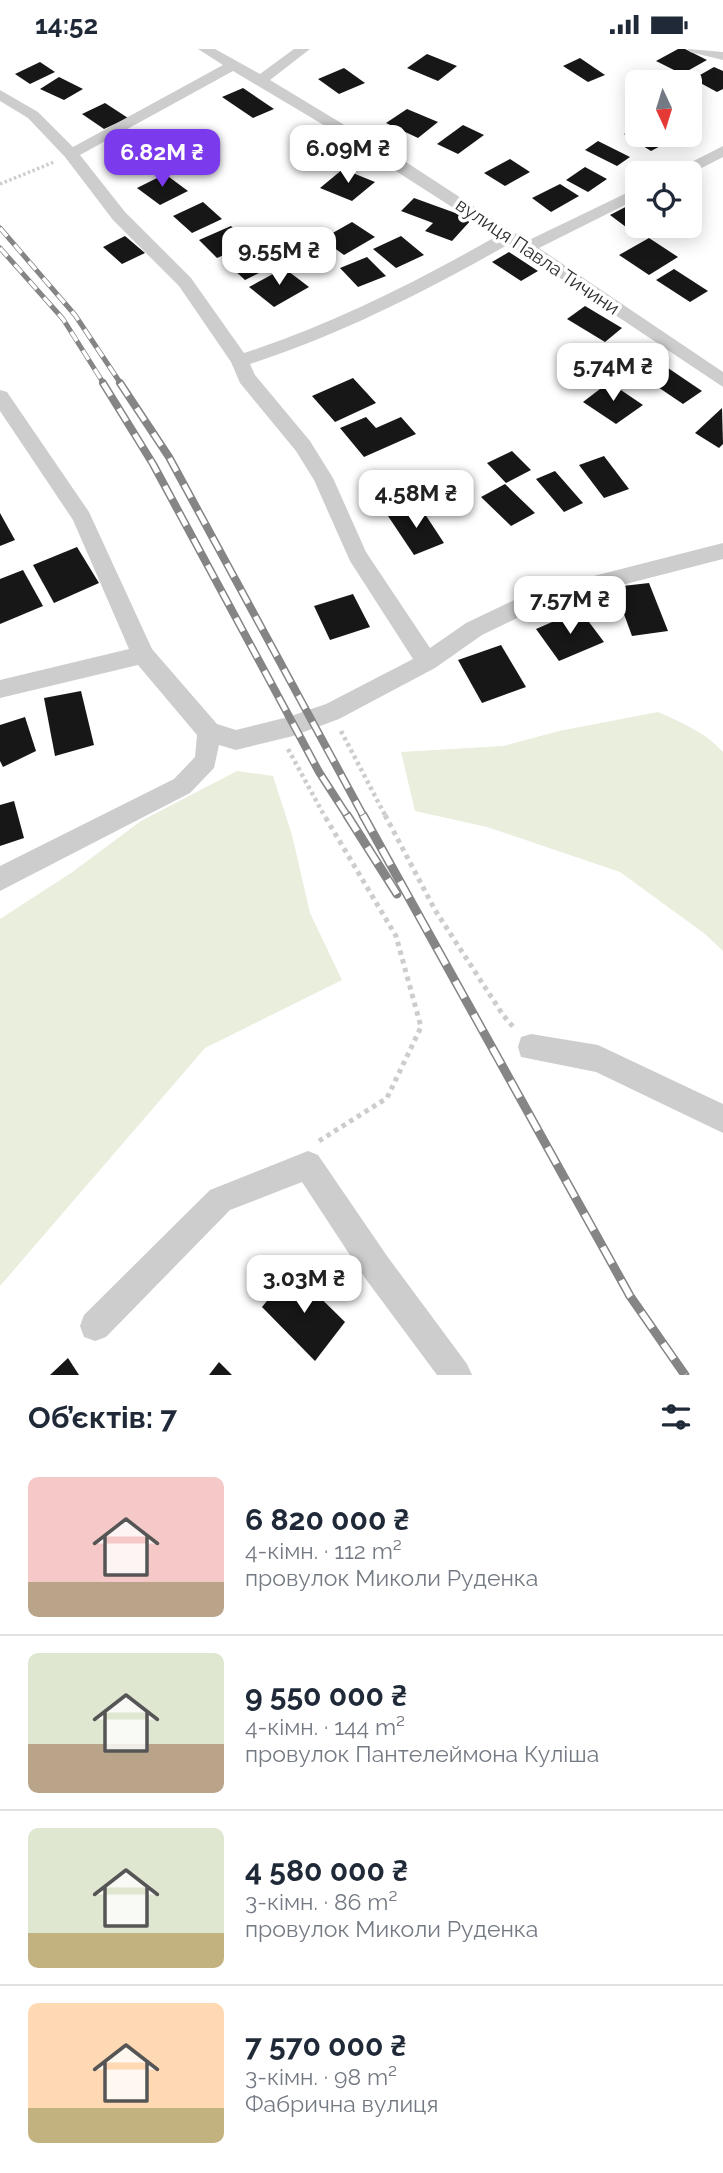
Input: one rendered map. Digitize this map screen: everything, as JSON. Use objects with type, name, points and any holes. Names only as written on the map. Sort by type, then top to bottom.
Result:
[{"type":"street","name":"вулиця Павла Тичини","points":[[205,49],[261,80],[528,247],[723,381]]},
{"type":"street","points":[[261,80],[303,49]]},
{"type":"street","points":[[695,49],[723,56]]},
{"type":"street","points":[[71,154],[234,65]]},
{"type":"street","points":[[0,94],[33,115],[71,154],[119,216],[185,282],[240,361],[247,378],[303,446],[323,478],[357,555],[426,662]]},
{"type":"street","points":[[702,161],[723,151]]},
{"type":"street","points":[[528,247],[625,199]]},
{"type":"street","points":[[240,361],[353,320],[418,289],[510,236]]},
{"type":"street","points":[[0,397],[82,517],[143,655],[209,732],[236,740],[331,712],[426,662],[474,629],[539,598],[723,551]]},
{"type":"street","points":[[0,689],[143,655]]},
{"type":"street","points":[[0,879],[182,786],[206,761],[209,732]]},
{"type":"street","points":[[531,1048],[598,1059],[723,1119]]},
{"type":"street","points":[[95,1326],[219,1201],[308,1165],[376,1267],[456,1375]]},
{"type":"path","points":[[0,184],[42,169],[71,154]]},
{"type":"path","points":[[331,712],[435,909],[503,1015],[531,1048]]},
{"type":"path","points":[[277,730],[317,804],[396,936],[421,1027],[387,1098],[321,1137],[308,1165]]},
{"type":"green space","points":[[658,712],[701,733],[723,752],[723,951],[705,934],[620,872],[487,827],[415,811],[401,752],[503,746],[559,731]]},
{"type":"green space","points":[[237,771],[273,776],[292,835],[310,913],[342,980],[205,1048],[0,1286],[0,919],[71,873],[141,821]]},
{"type":"building","points":[[678,49],[685,49],[707,60],[689,70],[674,70],[656,61]]},
{"type":"building","points":[[427,54],[457,66],[438,81],[407,68]]},
{"type":"building","points":[[580,58],[605,75],[588,82],[563,66]]},
{"type":"building","points":[[40,62],[55,72],[30,84],[15,74]]},
{"type":"building","points":[[714,67],[723,71],[723,89],[717,92],[702,84],[702,74]]},
{"type":"building","points":[[344,68],[365,83],[339,94],[318,79]]},
{"type":"building","points":[[59,77],[83,89],[64,100],[40,89]]},
{"type":"building","points":[[243,88],[274,109],[253,118],[222,97]]},
{"type":"building","points":[[105,103],[128,118],[104,129],[82,114]]},
{"type":"building","points":[[407,109],[438,122],[418,138],[386,123]]},
{"type":"building","points":[[463,125],[484,135],[458,154],[437,144]]},
{"type":"building","points":[[311,139],[347,160],[330,170],[294,150]]},
{"type":"building","points":[[598,141],[630,157],[617,166],[585,150]]},
{"type":"building","points":[[143,142],[164,162],[137,173],[116,153]]},
{"type":"building","points":[[510,159],[530,172],[505,186],[484,173]]},
{"type":"building","points":[[585,167],[607,179],[588,192],[566,180]]},
{"type":"building","points":[[343,169],[375,182],[352,201],[320,188]]},
{"type":"building","points":[[165,174],[188,191],[160,205],[137,188]]},
{"type":"building","points":[[560,184],[579,196],[551,212],[532,198]]},
{"type":"building","points":[[414,198],[472,219],[452,241],[425,231],[433,223],[401,211]]},
{"type":"building","points":[[203,202],[222,219],[192,233],[173,216]]},
{"type":"building","points":[[625,207],[625,226],[610,215]]},
{"type":"building","points":[[352,222],[375,237],[344,255],[322,239]]},
{"type":"building","points":[[231,226],[249,244],[217,258],[199,240]]},
{"type":"building","points":[[125,236],[145,253],[122,264],[103,247]]},
{"type":"building","points":[[401,236],[424,255],[396,268],[373,249]]},
{"type":"building","points":[[649,238],[678,257],[649,275],[619,255]]},
{"type":"building","points":[[509,252],[538,271],[521,281],[492,262]]},
{"type":"building","points":[[256,254],[271,267],[245,280],[230,266]]},
{"type":"building","points":[[367,257],[386,276],[358,287],[340,268]]},
{"type":"building","points":[[284,268],[309,287],[274,307],[249,287]]},
{"type":"building","points":[[674,269],[708,291],[690,302],[656,280]]},
{"type":"building","points":[[585,306],[622,328],[605,342],[567,319]]},
{"type":"building","points":[[621,344],[645,356],[626,372],[603,360]]},
{"type":"building","points":[[668,368],[702,391],[683,404],[649,381]]},
{"type":"building","points":[[353,378],[376,403],[335,422],[312,396]]},
{"type":"building","points":[[609,382],[643,405],[616,424],[583,402]]},
{"type":"building","points":[[722,408],[723,444],[719,448],[695,433]]},
{"type":"building","points":[[366,417],[376,428],[401,417],[416,434],[364,457],[340,428]]},
{"type":"building","points":[[512,451],[531,470],[506,483],[487,463]]},
{"type":"building","points":[[604,456],[629,489],[604,498],[579,465]]},
{"type":"building","points":[[555,471],[583,503],[564,512],[536,479]]},
{"type":"building","points":[[505,484],[535,513],[511,526],[481,497]]},
{"type":"building","points":[[419,505],[444,543],[414,555],[388,516]]},
{"type":"building","points":[[0,513],[15,540],[0,546]]},
{"type":"building","points":[[77,547],[99,583],[54,603],[33,565]]},
{"type":"building","points":[[23,570],[43,606],[0,624],[0,579]]},
{"type":"building","points":[[649,583],[668,631],[632,636],[614,587]]},
{"type":"building","points":[[353,594],[370,627],[330,640],[314,606]]},
{"type":"building","points":[[580,610],[604,642],[559,661],[536,629]]},
{"type":"building","points":[[501,645],[526,687],[482,703],[458,660]]},
{"type":"building","points":[[81,691],[94,745],[55,756],[44,698]]},
{"type":"building","points":[[25,717],[36,751],[3,767],[0,761],[0,725]]},
{"type":"building","points":[[14,801],[24,838],[0,846],[0,805]]},
{"type":"building","points":[[292,1270],[345,1322],[315,1361],[262,1307]]},
{"type":"building","points":[[68,1358],[79,1375],[50,1375]]},
{"type":"building","points":[[219,1362],[232,1375],[209,1375]]},
{"type":"railway","points":[[0,228],[75,315],[121,384]]},
{"type":"railway","points":[[0,248],[63,319],[104,384]]},
{"type":"railway","points":[[103,383],[153,464],[319,772],[348,817]]},
{"type":"railway","points":[[120,383],[169,457],[364,817]]},
{"type":"railway","points":[[347,815],[397,894]]},
{"type":"railway","points":[[363,815],[630,1296],[685,1375]]}]
